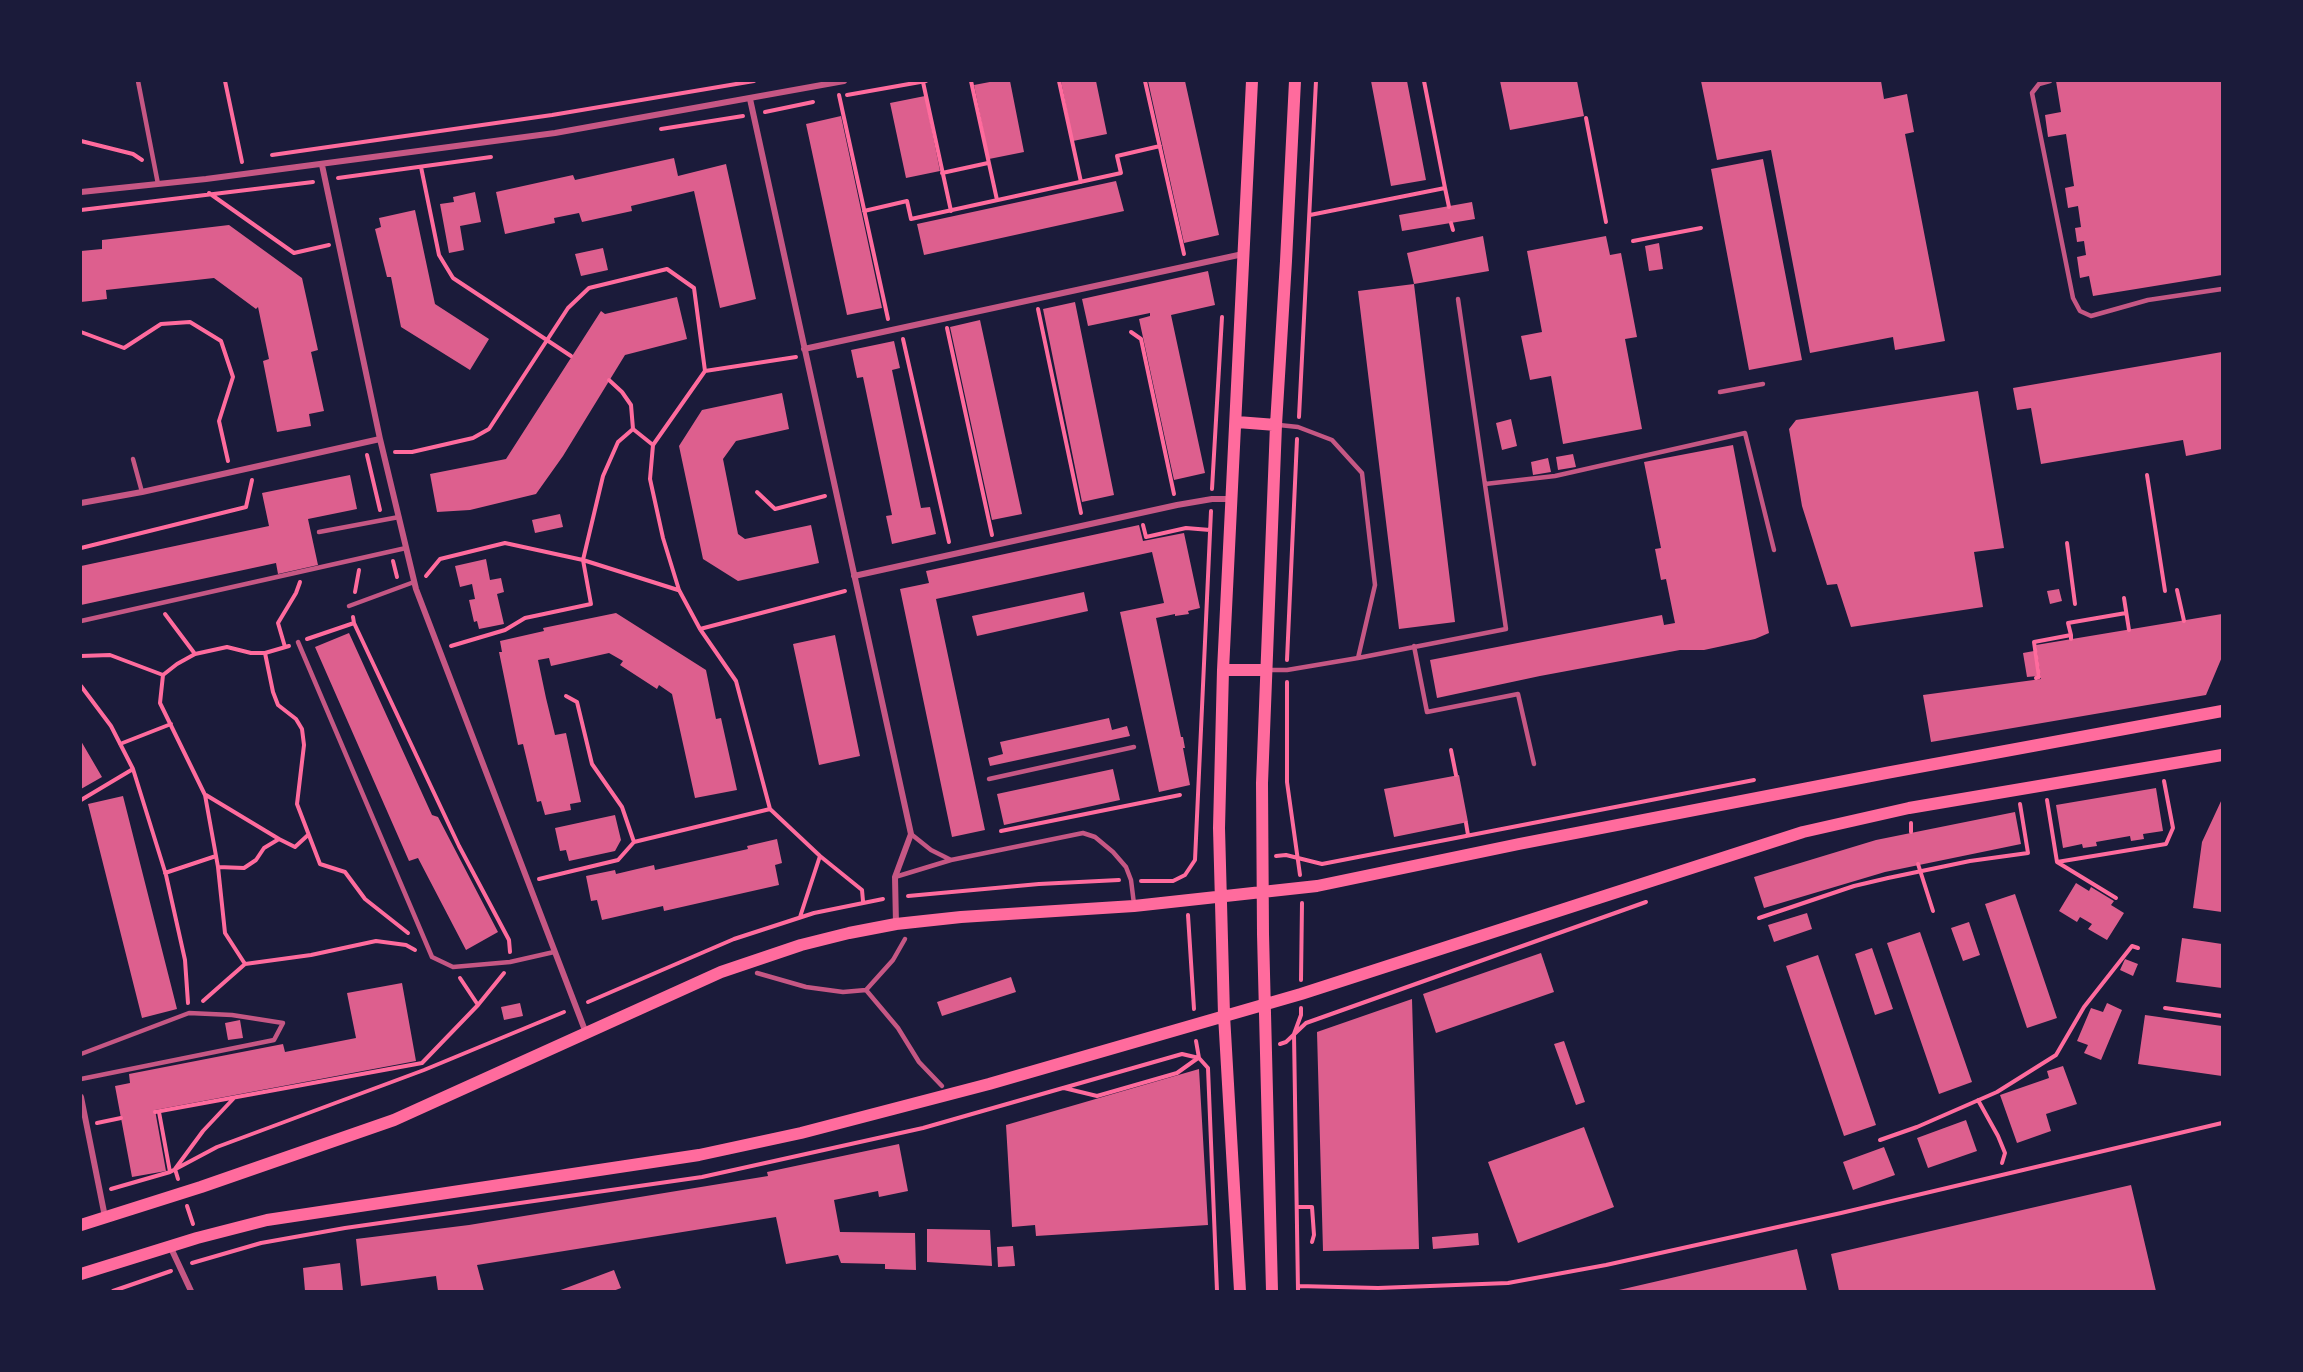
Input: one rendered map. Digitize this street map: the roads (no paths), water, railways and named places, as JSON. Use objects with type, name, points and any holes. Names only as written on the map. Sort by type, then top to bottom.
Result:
[{"type":"main road","points":[[1240,1291],[1224,1015],[1219,828],[1223,670],[1237,423],[1252,81]]},
{"type":"main road","points":[[1272,1291],[1262,783],[1276,425],[1287,261],[1295,81]]},
{"type":"main road","points":[[1237,423],[1276,425]]},
{"type":"main road","points":[[1223,670],[1266,670]]},
{"type":"main road","points":[[81,1225],[394,1120],[722,972],[801,945],[849,933],[896,924],[961,917],[1187,902],[1302,888],[1886,773],[2222,711]]},
{"type":"main road","points":[[81,1274],[197,1238],[267,1220],[699,1155],[902,1108],[1301,994],[1803,832],[1909,808],[2222,755]]},
{"type":"street","points":[[81,192],[322,165],[555,133],[844,81]]},
{"type":"street","points":[[750,99],[911,834],[895,877],[896,924]]},
{"type":"street","points":[[322,165],[380,439],[415,585],[586,1033]]},
{"type":"street","points":[[805,353],[890,331],[1245,254]]},
{"type":"street","points":[[81,503],[142,492],[380,439]]},
{"type":"street","points":[[854,576],[1177,505],[1232,499]]},
{"type":"street","points":[[81,1097],[105,1218]]},
{"type":"street","points":[[170,1246],[191,1291]]},
{"type":"lane","points":[[138,81],[158,184]]},
{"type":"lane","points":[[2050,81],[2039,84],[2032,93],[2073,298],[2080,312],[2091,316],[2148,300],[2222,289]]},
{"type":"lane","points":[[1266,670],[1287,670],[1358,658],[1506,629],[1458,299]]},
{"type":"lane","points":[[1720,392],[1762,384]]},
{"type":"lane","points":[[1276,425],[1298,427],[1332,440],[1362,473],[1375,585],[1358,658]]},
{"type":"lane","points":[[1485,484],[1555,476],[1745,433],[1774,550]]},
{"type":"lane","points":[[133,459],[142,492]]},
{"type":"lane","points":[[320,532],[399,517]]},
{"type":"lane","points":[[81,621],[406,548]]},
{"type":"lane","points":[[350,608],[415,585]]},
{"type":"lane","points":[[298,642],[432,957],[453,967],[510,962],[554,952]]},
{"type":"lane","points":[[1414,646],[1427,711],[1518,694],[1534,764]]},
{"type":"lane","points":[[989,779],[1134,747]]},
{"type":"lane","points":[[895,877],[951,860],[1083,833],[1095,837],[1126,867],[1131,880],[1134,906]]},
{"type":"lane","points":[[911,834],[931,850],[951,860]]},
{"type":"lane","points":[[757,973],[806,987],[843,992],[866,990],[893,960],[905,939]]},
{"type":"lane","points":[[866,990],[898,1028],[919,1062],[942,1086]]},
{"type":"lane","points":[[81,1054],[189,1013],[232,1015],[283,1023],[274,1040],[81,1079]]}]
